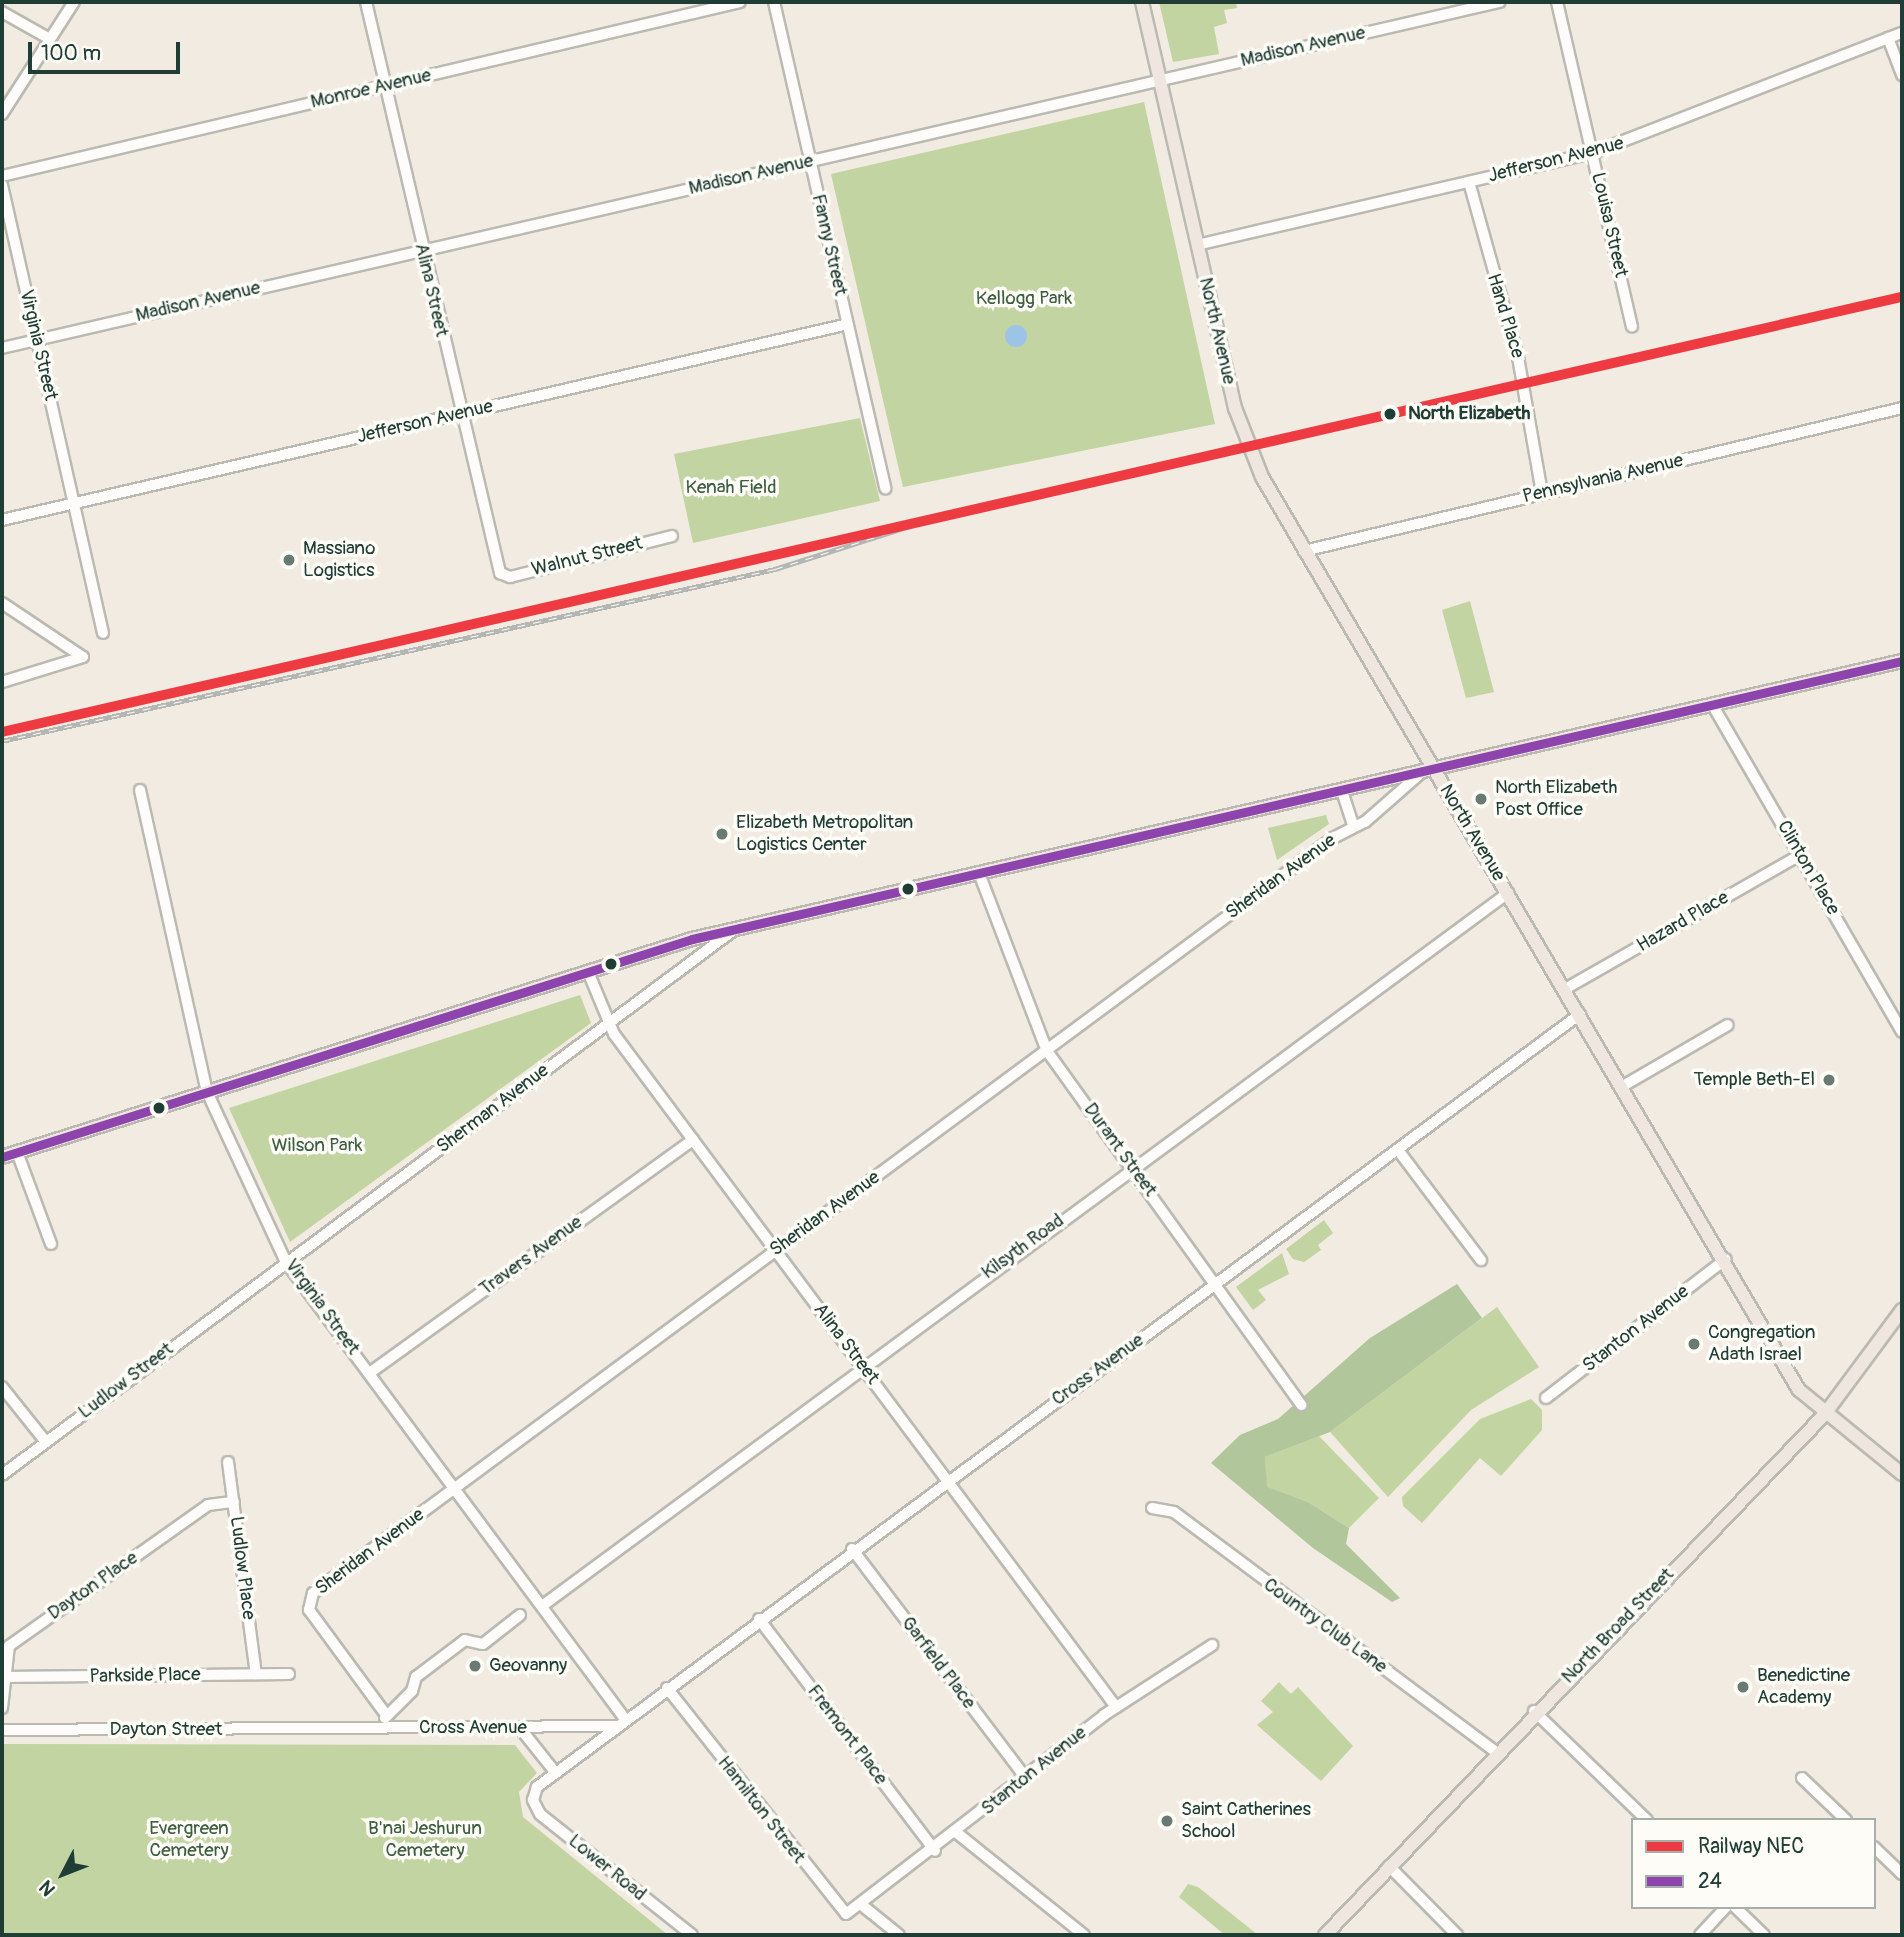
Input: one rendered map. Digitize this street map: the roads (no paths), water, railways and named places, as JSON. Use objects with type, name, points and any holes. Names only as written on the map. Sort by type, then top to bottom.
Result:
[{"type":"main road","name":"North Avenue","points":[[1142,2],[1197,245],[1246,444],[1428,770],[1508,893],[1726,1259],[1799,1390],[1824,1415],[1902,1474]]},
{"type":"main road","points":[[2,1157],[735,929],[1342,792],[1902,661]]},
{"type":"main road","name":"North Broad Street","points":[[1325,1935],[1495,1751],[1824,1415],[1902,1310]]},
{"type":"street","points":[[2,114],[74,2]]},
{"type":"street","name":"Alina Street","points":[[366,2],[492,557],[502,575]]},
{"type":"street","name":"Monroe Avenue","points":[[2,176],[740,2]]},
{"type":"street","name":"Fanny Street","points":[[774,2],[885,488]]},
{"type":"street","name":"Madison Avenue","points":[[2,348],[1500,2]]},
{"type":"street","name":"Louisa Street","points":[[1557,2],[1632,326]]},
{"type":"street","points":[[2,12],[50,39]]},
{"type":"street","name":"Jefferson Avenue","points":[[1197,245],[1592,153],[1902,33]]},
{"type":"street","points":[[1888,38],[1902,75]]},
{"type":"street","name":"Hand Place","points":[[1469,182],[1528,397],[1542,493]]},
{"type":"street","name":"Virginia Street","points":[[2,185],[103,634]]},
{"type":"street","name":"Jefferson Avenue","points":[[2,520],[848,324]]},
{"type":"street","name":"Pennsylvania Avenue","points":[[1304,551],[1902,408]]},
{"type":"street","name":"Walnut Street","points":[[502,575],[672,536]]},
{"type":"street","points":[[2,603],[82,652],[82,661],[2,682]]},
{"type":"street","name":"Clinton Place","points":[[1712,704],[1902,1032]]},
{"type":"street","name":"Sheridan Avenue","points":[[384,1712],[309,1610],[313,1593],[1353,824],[1365,822],[1428,770]]},
{"type":"street","name":"Virginia Street","points":[[140,790],[207,1092],[286,1262],[625,1719]]},
{"type":"street","name":"Sheridan Avenue","points":[[1342,792],[1353,824]]},
{"type":"street","name":"Hazard Place","points":[[1565,989],[1800,855]]},
{"type":"street","name":"Durant Street","points":[[979,873],[1047,1051],[1217,1283],[1301,1405]]},
{"type":"street","name":"Kilsyth Road","points":[[542,1606],[1132,1166],[1508,893]]},
{"type":"street","name":"Sherman Avenue","points":[[250,1287],[735,929]]},
{"type":"street","name":"Alina Street","points":[[589,974],[608,1023],[692,1140],[1116,1707]]},
{"type":"street","name":"Cross Avenue","points":[[533,1794],[555,1772],[852,1549],[1580,1014]]},
{"type":"street","points":[[1623,1086],[1728,1025]]},
{"type":"street","name":"Travers Avenue","points":[[370,1372],[692,1140]]},
{"type":"street","points":[[1398,1150],[1481,1260]]},
{"type":"street","points":[[17,1152],[51,1244]]},
{"type":"street","name":"Stanton Avenue","points":[[1546,1398],[1726,1259]]},
{"type":"street","name":"Ludlow Street","points":[[2,1475],[250,1287]]},
{"type":"street","points":[[2,1387],[46,1442]]},
{"type":"street","name":"Ludlow Place","points":[[228,1462],[256,1674]]},
{"type":"street","name":"Dayton Place","points":[[2,1708],[2,1677],[9,1646],[208,1505],[234,1502]]},
{"type":"street","name":"Country Club Lane","points":[[1152,1508],[1174,1512],[1495,1751]]},
{"type":"street","name":"Garfield Place","points":[[852,1549],[1025,1777]]},
{"type":"street","points":[[385,1727],[384,1712],[466,1640],[483,1644],[520,1615]]},
{"type":"street","name":"Fremont Place","points":[[759,1619],[935,1851]]},
{"type":"street","name":"Stanton Avenue","points":[[863,1906],[1116,1707],[1212,1645]]},
{"type":"street","name":"Parkside Place","points":[[2,1677],[289,1674]]},
{"type":"street","name":"Hamilton Street","points":[[667,1688],[833,1903],[846,1914],[863,1906]]},
{"type":"street","points":[[1534,1712],[1645,1818]]},
{"type":"street","name":"Cross Avenue","points":[[331,1731],[385,1727],[616,1726]]},
{"type":"street","points":[[519,1728],[555,1772]]},
{"type":"street","name":"Dayton Street","points":[[2,1730],[331,1731]]},
{"type":"street","points":[[1802,1778],[1844,1818]]},
{"type":"street","name":"Lower Road","points":[[533,1794],[540,1814],[692,1935]]},
{"type":"street","points":[[957,1833],[1084,1935]]},
{"type":"street","points":[[1876,1849],[1902,1874]]},
{"type":"street","points":[[1389,1866],[1457,1935]]},
{"type":"street","points":[[863,1906],[899,1935]]},
{"type":"street","points":[[1700,1935],[1724,1909]]},
{"type":"street","points":[[1737,1909],[1764,1935]]},
{"type":"water","points":[[1016,325],[1026,332],[1027,336],[1020,346],[1016,347],[1006,340],[1005,336],[1012,326]]},
{"type":"railway","points":[[2,741],[775,569],[941,516]]},
{"type":"rail line","name":"NEC","points":[[2,732],[1902,297]]},
{"type":"place","name":"North Elizabeth","points":[[1390,414]]},
{"type":"place","name":"Massiano Logistics","points":[[289,560]]},
{"type":"place","name":"North Elizabeth Post Office","points":[[1481,799]]},
{"type":"place","name":"Elizabeth Metropolitan Logistics Center","points":[[722,834]]},
{"type":"place","name":"Temple Beth-El","points":[[1829,1080]]},
{"type":"place","name":"Congregation Adath Israel","points":[[1694,1344]]},
{"type":"place","name":"Geovanny","points":[[475,1666]]},
{"type":"place","name":"Benedictine Academy","points":[[1743,1687]]},
{"type":"place","name":"Saint Catherines School","points":[[1167,1821]]},
{"type":"park label","name":"Kellogg Park","points":[[1024,299]]},
{"type":"park label","name":"Kenah Field","points":[[731,488]]},
{"type":"park label","name":"Wilson Park","points":[[317,1146]]},
{"type":"park label","name":"Evergreen Cemetery","points":[[189,1840]]},
{"type":"park label","name":"B'nai Jeshurun Cemetery","points":[[425,1840]]}]
